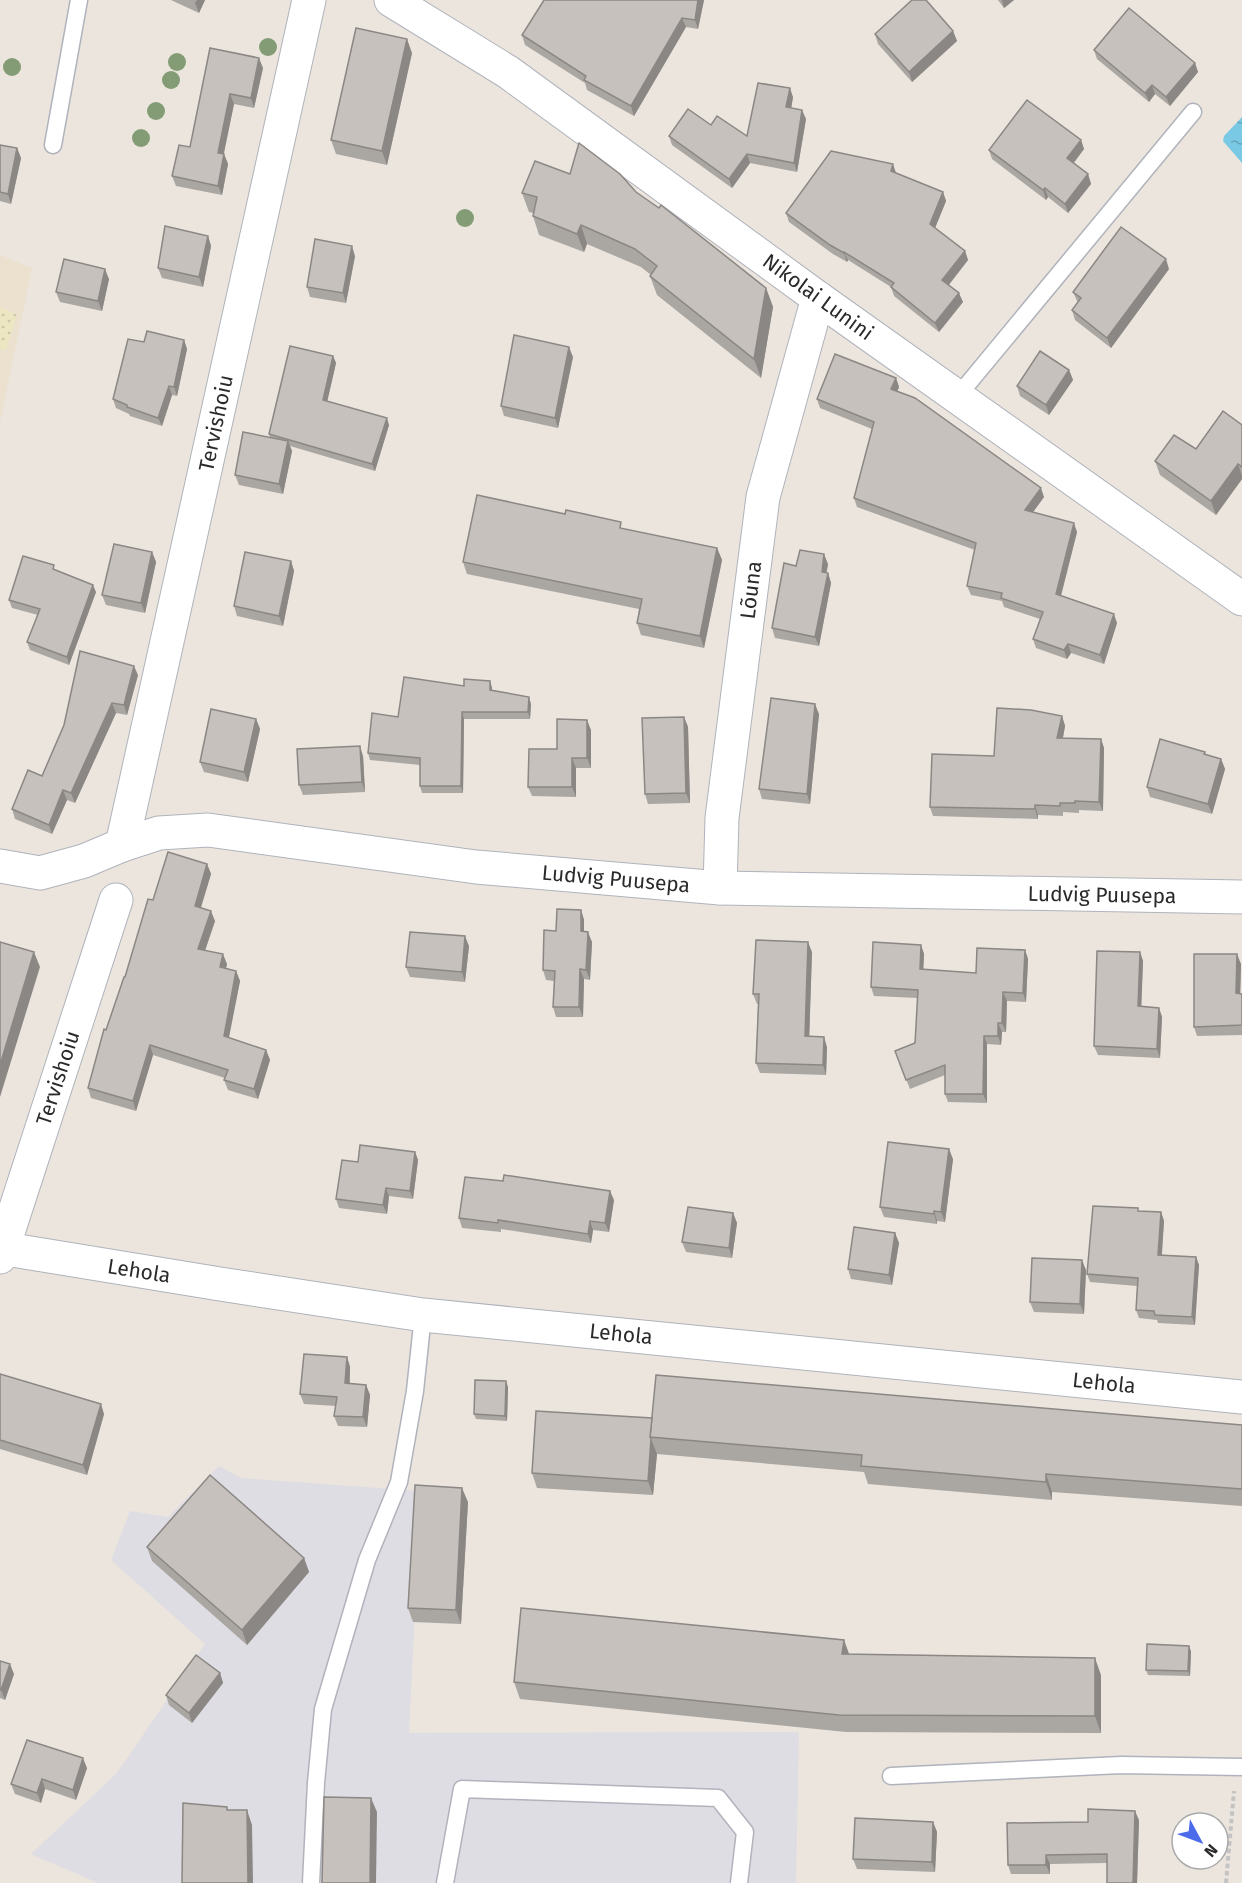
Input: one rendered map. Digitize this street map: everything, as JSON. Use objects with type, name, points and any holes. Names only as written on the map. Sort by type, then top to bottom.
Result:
[{"type":"street","name":"Tervishoiu","points":[[122,845],[309,0]]},
{"type":"street","name":"Nikolai Lunini","points":[[391,0],[508,72],[818,298],[1242,599]]},
{"type":"street","name":"Lõuna","points":[[720,888],[722,818],[764,497],[818,298]]},
{"type":"street","name":"Ludvig Puusepa","points":[[0,866],[40,873],[84,861],[159,833],[208,830],[476,867],[720,888],[1242,897]]},
{"type":"street","name":"Tervishoiu","points":[[1,1251],[116,900]]},
{"type":"street","name":"Lehola","points":[[1,1251],[423,1315],[1242,1397]]},
{"type":"lane","points":[[53,145],[79,0]]},
{"type":"lane","points":[[957,397],[1193,112]]},
{"type":"lane","points":[[311,1883],[316,1783],[323,1708],[367,1560],[399,1482],[415,1391],[423,1315]]},
{"type":"lane","points":[[891,1776],[1121,1765],[1239,1767]]},
{"type":"lane","points":[[445,1883],[462,1789],[718,1798],[745,1832],[739,1883]]},
{"type":"path","points":[[1226,1883],[1239,1767]]},
{"type":"shaded area","points":[[0,255],[32,268],[0,422]]},
{"type":"shaded area","points":[[219,1466],[241,1478],[421,1491],[409,1733],[799,1732],[796,1883],[98,1883],[31,1854],[117,1773],[205,1644],[111,1560],[130,1511],[168,1517]]},
{"type":"sand","points":[[0,307],[17,315],[6,350],[0,349]]},
{"type":"water","points":[[1242,117],[1242,163],[1223,141],[1224,136]]},
{"type":"building","points":[[544,0],[698,0],[695,20],[682,18],[631,106],[584,80],[586,76],[522,35]]},
{"type":"building","points":[[912,0],[926,0],[953,31],[909,72],[875,34]]},
{"type":"building","points":[[1129,8],[1195,63],[1166,97],[1152,85],[1145,93],[1094,50]]},
{"type":"building","points":[[356,28],[407,39],[382,151],[331,140]]},
{"type":"building","points":[[210,48],[259,58],[251,98],[230,94],[218,153],[224,154],[218,186],[172,176],[179,145],[190,147]]},
{"type":"building","points":[[758,83],[790,88],[786,107],[802,110],[794,163],[747,154],[729,179],[669,136],[688,109],[711,125],[717,116],[747,136]]},
{"type":"building","points":[[1027,100],[1081,140],[1067,158],[1088,174],[1065,204],[989,150]]},
{"type":"building","points":[[579,143],[620,174],[636,192],[659,208],[661,205],[766,288],[754,359],[650,276],[657,266],[635,249],[581,225],[577,234],[533,216],[537,197],[522,193],[535,161],[570,174]]},
{"type":"building","points":[[0,145],[17,148],[8,194],[0,192]]},
{"type":"building","points":[[831,151],[893,164],[891,171],[943,192],[930,224],[965,251],[942,280],[959,293],[935,323],[891,287],[894,283],[830,245],[786,213]]},
{"type":"building","points":[[165,226],[208,236],[199,277],[158,268]]},
{"type":"building","points":[[1121,227],[1166,259],[1107,338],[1072,310],[1081,298],[1073,292]]},
{"type":"building","points":[[315,239],[352,246],[343,293],[307,287]]},
{"type":"building","points":[[64,259],[105,269],[98,301],[56,292]]},
{"type":"building","points":[[147,331],[184,340],[174,387],[169,386],[158,418],[127,407],[113,399],[128,339],[144,342]]},
{"type":"building","points":[[514,335],[569,347],[555,418],[501,406]]},
{"type":"building","points":[[290,346],[333,356],[323,400],[387,418],[372,464],[269,434]]},
{"type":"building","points":[[1040,351],[1069,370],[1046,405],[1017,386]]},
{"type":"building","points":[[835,354],[896,378],[891,389],[915,398],[1041,488],[1025,510],[1074,523],[1056,594],[1114,614],[1100,655],[1068,644],[1064,650],[1033,639],[1043,612],[1001,598],[1002,593],[967,586],[976,543],[854,498],[874,422],[817,399]]},
{"type":"building","points":[[1223,411],[1242,425],[1242,467],[1238,464],[1211,501],[1155,461],[1174,435],[1196,449]]},
{"type":"building","points":[[243,432],[288,441],[279,484],[235,475]]},
{"type":"building","points":[[477,495],[565,514],[566,510],[621,522],[620,528],[717,548],[700,636],[637,623],[642,599],[463,562]]},
{"type":"building","points":[[114,544],[152,552],[141,603],[102,595]]},
{"type":"building","points":[[800,550],[824,554],[822,572],[828,573],[815,637],[772,628],[784,563],[796,566]]},
{"type":"building","points":[[245,552],[291,561],[279,616],[234,606]]},
{"type":"building","points":[[23,556],[54,565],[53,569],[93,585],[67,657],[27,642],[40,609],[9,600]]},
{"type":"building","points":[[80,651],[134,666],[124,705],[112,703],[71,793],[63,790],[49,825],[12,809],[28,770],[42,776],[64,725]]},
{"type":"building","points":[[404,677],[464,686],[464,679],[490,681],[490,690],[529,697],[528,712],[462,712],[461,786],[420,786],[420,758],[368,753],[372,713],[398,717]]},
{"type":"building","points":[[771,698],[815,704],[807,794],[759,789]]},
{"type":"building","points":[[997,708],[1031,710],[1062,716],[1057,738],[1101,739],[1099,802],[1075,801],[1075,803],[1060,803],[1060,806],[1035,805],[1035,809],[930,807],[932,754],[994,756]]},
{"type":"building","points":[[211,709],[256,719],[244,772],[200,762]]},
{"type":"building","points":[[684,717],[686,793],[645,794],[642,718]]},
{"type":"building","points":[[557,719],[587,720],[587,758],[572,758],[572,787],[528,787],[529,749],[557,749]]},
{"type":"building","points":[[1160,739],[1221,759],[1208,804],[1147,787]]},
{"type":"building","points":[[360,746],[362,782],[299,785],[297,749]]},
{"type":"building","points":[[168,852],[207,864],[195,906],[211,911],[198,949],[223,954],[220,967],[236,971],[224,1036],[266,1050],[254,1089],[224,1080],[228,1070],[150,1045],[133,1101],[88,1088],[104,1029],[106,1030],[125,977],[148,899],[153,900]]},
{"type":"building","points":[[557,909],[581,910],[581,931],[588,932],[586,970],[580,969],[579,1007],[553,1007],[555,971],[543,970],[544,930],[556,931]]},
{"type":"building","points":[[410,932],[465,936],[462,972],[406,967]]},
{"type":"building","points":[[756,940],[808,942],[805,1036],[824,1037],[823,1065],[756,1063],[759,994],[753,994]]},
{"type":"building","points":[[0,942],[34,952],[0,1065]]},
{"type":"building","points":[[873,942],[921,945],[920,969],[976,973],[977,948],[1025,950],[1023,993],[1003,992],[1002,1023],[998,1023],[998,1036],[984,1036],[983,1094],[945,1094],[945,1065],[906,1080],[895,1051],[915,1043],[918,990],[871,987]]},
{"type":"building","points":[[1097,951],[1140,952],[1138,1006],[1159,1008],[1157,1049],[1094,1046]]},
{"type":"building","points":[[1194,954],[1237,954],[1236,993],[1242,994],[1242,1025],[1194,1027]]},
{"type":"building","points":[[888,1142],[949,1149],[941,1212],[934,1211],[934,1214],[880,1207]]},
{"type":"building","points":[[360,1145],[415,1152],[410,1191],[386,1188],[383,1205],[336,1199],[342,1160],[358,1162]]},
{"type":"building","points":[[504,1175],[610,1191],[605,1223],[590,1221],[588,1234],[498,1220],[498,1223],[459,1218],[465,1177],[503,1181]]},
{"type":"building","points":[[1093,1206],[1138,1208],[1138,1211],[1161,1212],[1158,1255],[1196,1257],[1192,1317],[1155,1315],[1154,1311],[1136,1310],[1138,1278],[1087,1274]]},
{"type":"building","points":[[688,1207],[733,1213],[729,1248],[682,1242]]},
{"type":"building","points":[[854,1227],[895,1233],[889,1275],[848,1269]]},
{"type":"building","points":[[1032,1258],[1082,1260],[1080,1304],[1030,1302]]},
{"type":"building","points":[[304,1354],[347,1357],[345,1383],[366,1385],[363,1417],[334,1416],[337,1397],[300,1394]]},
{"type":"building","points":[[0,1374],[101,1404],[83,1465],[0,1440]]},
{"type":"building","points":[[656,1375],[1242,1425],[1242,1489],[1046,1474],[1046,1482],[861,1466],[862,1455],[650,1437]]},
{"type":"building","points":[[475,1380],[506,1381],[505,1416],[474,1414]]},
{"type":"building","points":[[536,1411],[652,1418],[648,1481],[532,1473]]},
{"type":"building","points":[[210,1475],[304,1558],[242,1630],[147,1547]]},
{"type":"building","points":[[415,1485],[462,1488],[456,1610],[408,1608]]},
{"type":"building","points":[[521,1608],[844,1640],[842,1654],[1095,1658],[1095,1716],[839,1715],[514,1682]]},
{"type":"building","points":[[1147,1644],[1189,1646],[1188,1671],[1146,1670]]},
{"type":"building","points":[[196,1655],[220,1673],[189,1713],[166,1695]]},
{"type":"building","points":[[0,1661],[10,1664],[1,1690],[0,1689]]},
{"type":"building","points":[[27,1740],[83,1758],[73,1790],[42,1779],[37,1793],[11,1784]]},
{"type":"building","points":[[324,1797],[371,1798],[370,1883],[322,1883]]},
{"type":"building","points":[[183,1803],[227,1807],[227,1810],[247,1810],[248,1883],[182,1883]]},
{"type":"building","points":[[1088,1809],[1135,1811],[1133,1883],[1107,1883],[1107,1854],[1046,1855],[1046,1865],[1008,1865],[1007,1823],[1088,1822]]},
{"type":"building","points":[[855,1818],[933,1822],[932,1862],[853,1859]]}]
